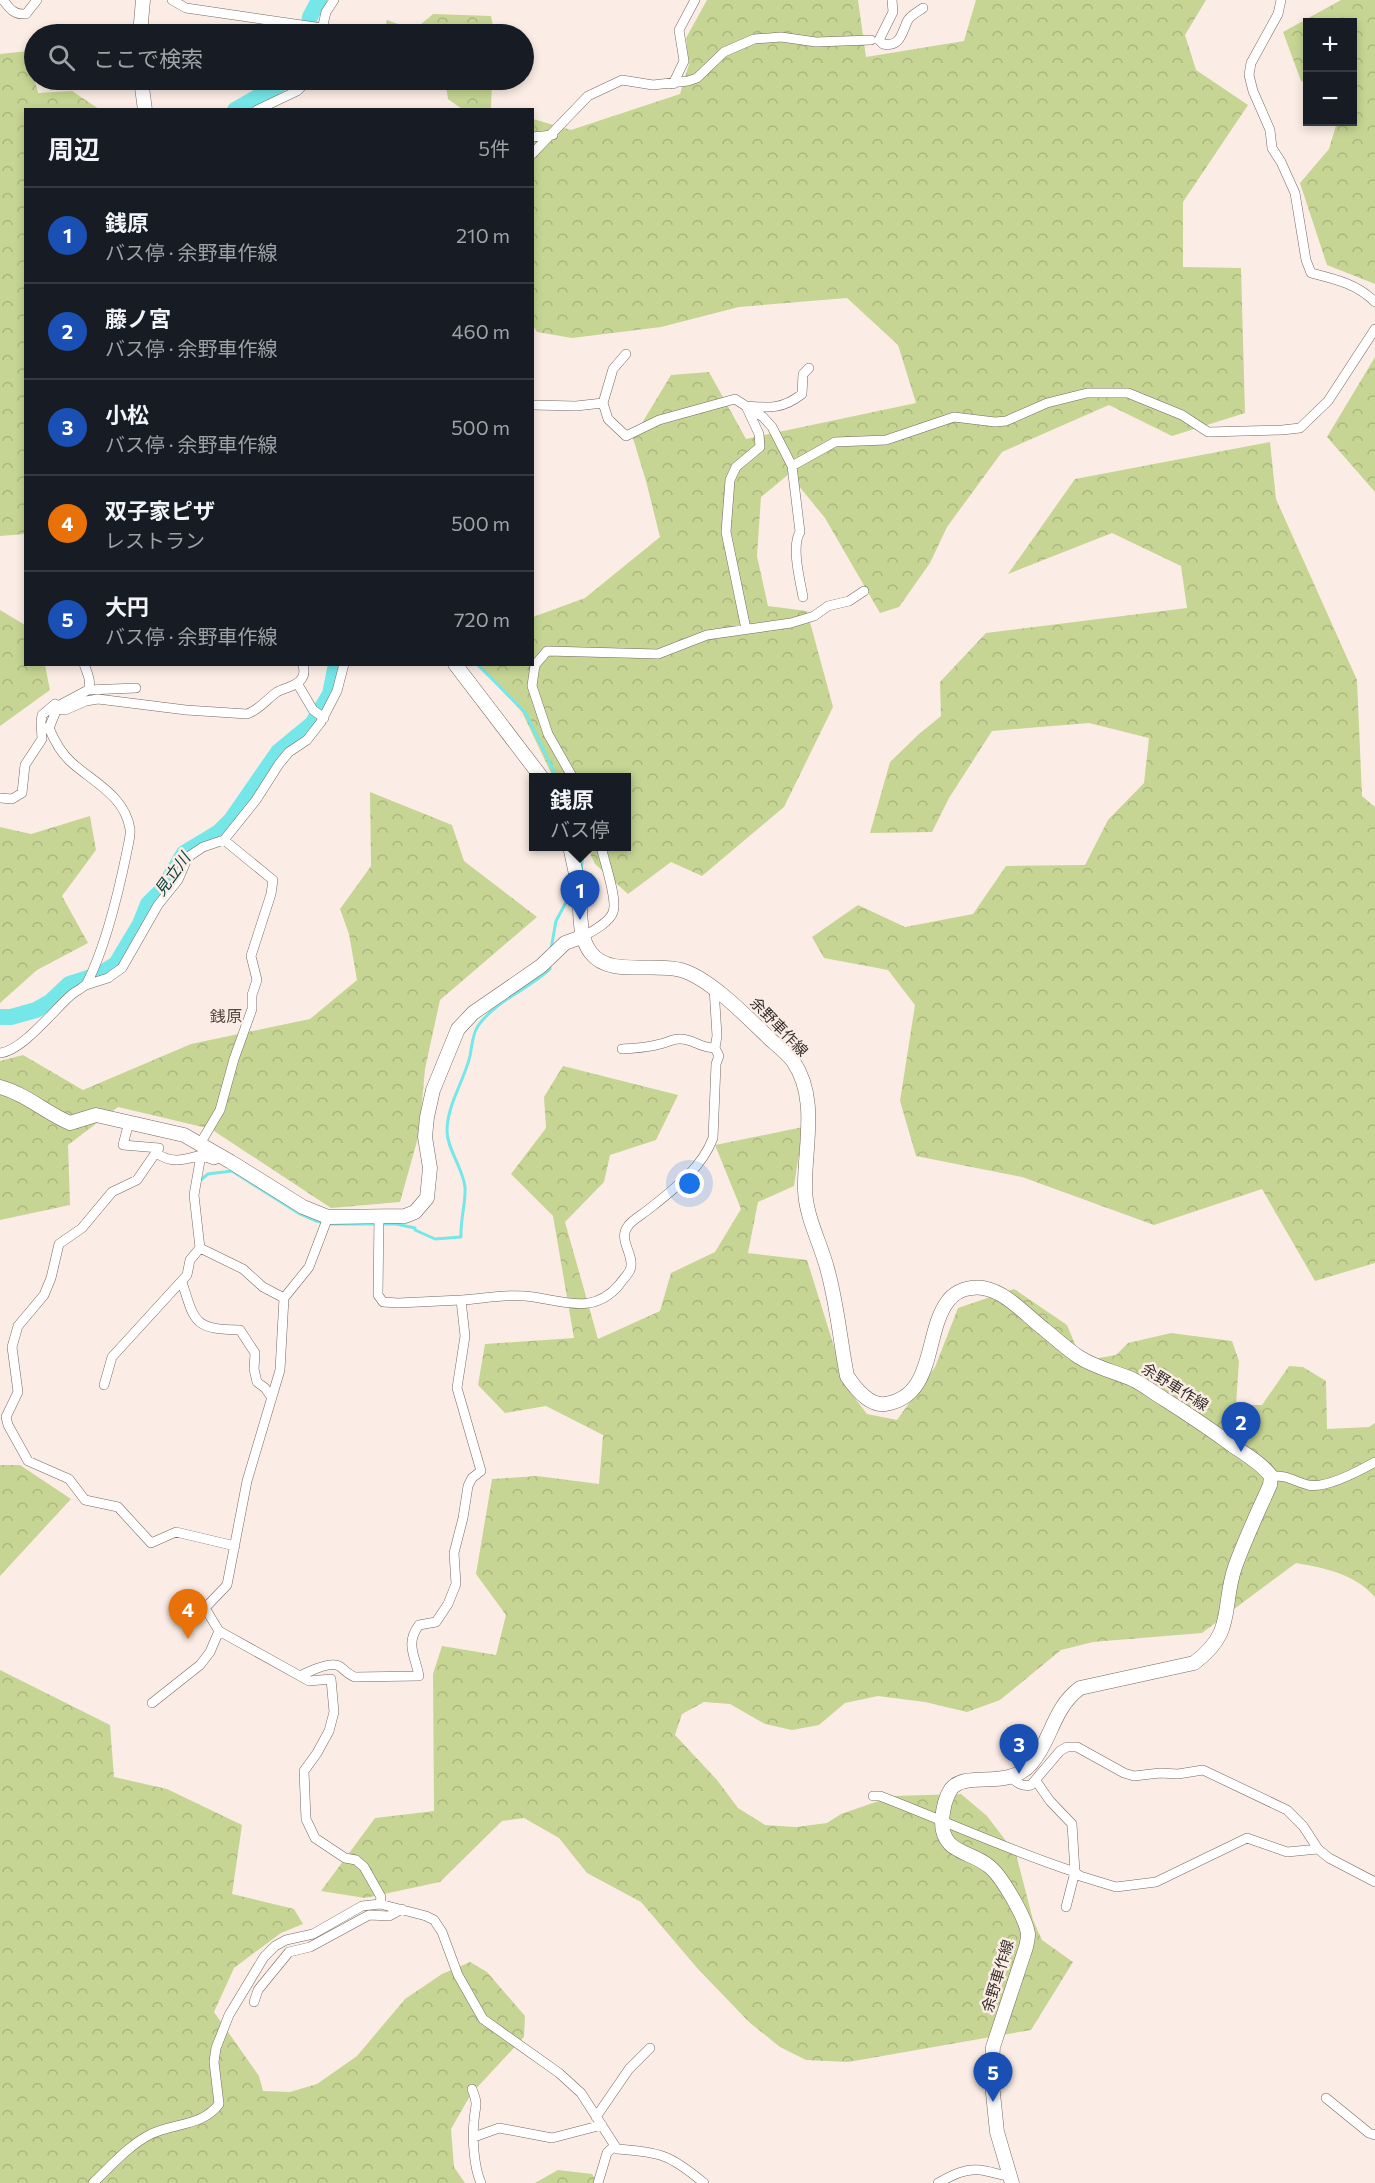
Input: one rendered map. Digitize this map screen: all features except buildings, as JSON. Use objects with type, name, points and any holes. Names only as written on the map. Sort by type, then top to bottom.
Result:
[{"type":"main road","points":[[141,24],[143,0]]},
{"type":"main road","points":[[142,90],[145,108]]},
{"type":"main road","points":[[457,666],[539,773]]},
{"type":"main road","name":"余野車作線","points":[[571,851],[579,889],[584,936],[589,951],[600,963],[610,967],[655,966],[682,970],[714,988],[737,1007],[792,1059],[801,1076],[809,1114],[805,1191],[809,1215],[827,1269],[847,1376],[855,1388],[867,1398],[881,1404],[895,1402],[911,1391],[922,1377],[941,1314],[947,1302],[957,1292],[971,1287],[990,1289],[1007,1298],[1079,1358],[1134,1380],[1204,1424],[1263,1466],[1271,1476]]},
{"type":"main road","points":[[0,1087],[15,1091],[51,1115],[70,1124],[96,1114],[184,1135],[201,1150],[222,1156],[303,1207],[328,1217],[405,1216],[415,1212],[427,1198],[430,1167],[425,1137],[427,1117],[434,1090],[458,1029],[473,1012],[541,966],[565,943],[584,936]]},
{"type":"main road","points":[[942,1820],[945,1799],[953,1787],[964,1781],[1011,1777],[1019,1774],[1031,1764],[1058,1711],[1068,1697],[1080,1688],[1194,1663],[1211,1647],[1223,1626],[1228,1611],[1229,1587],[1236,1565],[1270,1485],[1271,1476]]},
{"type":"main road","name":"余野車作線","points":[[942,1820],[942,1829],[949,1844],[962,1853],[987,1864],[1000,1875],[1028,1933],[1026,1947],[993,2047],[991,2074],[997,2132],[1011,2179]]},
{"type":"street","points":[[3,0],[12,11],[19,15],[26,14],[37,0]]},
{"type":"street","points":[[172,0],[186,8],[287,24]]},
{"type":"street","points":[[323,24],[326,12],[334,0]]},
{"type":"street","points":[[673,84],[684,61],[679,30],[695,0]]},
{"type":"street","points":[[892,0],[893,12],[879,40],[883,44],[893,44],[899,40],[903,36],[909,19],[923,8]]},
{"type":"street","points":[[1281,0],[1278,14],[1251,63],[1249,75],[1253,91],[1270,130],[1272,148],[1295,193],[1306,260],[1311,273],[1339,280],[1363,290],[1375,302]]},
{"type":"street","points":[[534,152],[588,96],[622,80],[653,84],[688,81],[697,78],[724,52],[754,39],[782,37],[816,42],[871,40]]},
{"type":"street","points":[[261,108],[298,90]]},
{"type":"street","points":[[534,138],[553,135]]},
{"type":"street","points":[[792,466],[835,442],[886,440],[954,417],[995,422],[1006,420],[1047,403],[1087,393],[1128,393],[1182,415],[1208,432],[1300,428],[1328,401],[1375,328]]},
{"type":"street","points":[[534,405],[576,406],[603,403],[607,397],[613,369],[626,354]]},
{"type":"street","points":[[746,406],[781,406],[793,401],[802,394],[803,374],[809,368]]},
{"type":"street","points":[[603,403],[608,419],[626,436],[659,420],[735,399],[763,417],[772,427],[792,466],[800,532],[796,538],[797,567],[803,597]]},
{"type":"street","points":[[746,406],[759,434],[760,447],[736,467],[730,480],[726,532],[746,629]]},
{"type":"street","points":[[571,773],[548,734],[532,686],[535,665],[546,651],[658,654],[707,635],[791,623],[814,616],[828,606],[849,601],[864,591]]},
{"type":"street","points":[[85,666],[90,685],[88,690]]},
{"type":"street","points":[[58,706],[65,710],[93,699],[195,711],[247,714],[255,711],[279,691],[297,683],[304,674],[303,666]]},
{"type":"street","points":[[89,979],[114,975],[127,962],[158,905],[178,880],[188,857],[203,847],[224,840],[279,764],[289,752],[307,740],[320,715],[338,691],[344,666]]},
{"type":"street","points":[[297,683],[320,715]]},
{"type":"street","points":[[0,798],[12,799],[22,793],[24,765],[42,739],[42,715],[55,704],[58,706],[88,690],[136,688]]},
{"type":"street","points":[[0,1053],[12,1049],[43,1024],[69,996],[89,979],[106,933],[124,866],[130,830],[123,810],[113,795],[69,760],[54,739],[49,728],[58,706]]},
{"type":"street","points":[[104,1385],[112,1357],[182,1282],[187,1275],[190,1260],[200,1248],[194,1195],[201,1150],[220,1110],[234,1059],[252,1009],[252,995],[257,980],[251,956],[271,894],[273,880],[224,840]]},
{"type":"street","points":[[584,936],[613,913],[614,901],[602,851]]},
{"type":"street","points":[[379,1216],[378,1295],[383,1302],[523,1296],[581,1305],[598,1302],[610,1295],[630,1272],[631,1263],[624,1237],[627,1226],[675,1188],[709,1149],[713,1138],[716,1064],[719,1056],[715,1048],[717,1036],[714,988]]},
{"type":"street","points":[[622,1049],[662,1044],[680,1039],[690,1040],[698,1046],[715,1048]]},
{"type":"street","points":[[129,1122],[123,1145],[157,1150],[171,1161],[180,1161],[201,1150]]},
{"type":"street","points":[[171,1132],[137,1180],[112,1192],[82,1228],[59,1244],[51,1278],[44,1295],[18,1326],[12,1347],[18,1392],[6,1417],[28,1461],[69,1479],[85,1500],[118,1507],[151,1543],[176,1532],[235,1546]]},
{"type":"street","points":[[328,1217],[309,1267],[284,1298],[280,1370],[247,1482],[227,1585],[205,1608],[219,1631],[309,1681],[331,1679],[334,1712],[317,1753],[304,1771],[306,1819],[315,1838],[345,1858],[356,1860],[364,1867],[381,1897],[380,1904]]},
{"type":"street","points":[[200,1248],[243,1269],[263,1287],[284,1298]]},
{"type":"street","points":[[182,1282],[193,1317],[199,1324],[207,1327],[240,1330],[255,1353],[254,1369],[257,1382],[272,1398]]},
{"type":"street","points":[[300,1676],[334,1665],[340,1666],[345,1673],[355,1677],[419,1676],[410,1644],[413,1633],[419,1624],[436,1622],[448,1604],[456,1584],[457,1566],[454,1553],[468,1486],[472,1478],[481,1471],[457,1388],[465,1336],[461,1300]]},
{"type":"street","points":[[1271,1476],[1284,1476],[1308,1485],[1321,1486],[1375,1462]]},
{"type":"street","points":[[152,1703],[200,1665],[210,1652],[219,1631]]},
{"type":"street","points":[[1011,1777],[1018,1784],[1025,1786],[1036,1781],[1060,1751],[1067,1747],[1077,1747],[1134,1776],[1160,1773],[1178,1774],[1203,1770],[1287,1810],[1303,1826],[1318,1849],[1329,1858],[1375,1882]]},
{"type":"street","points":[[1036,1781],[1050,1801],[1072,1824],[1075,1872],[1066,1907]]},
{"type":"street","points":[[873,1796],[880,1796],[1002,1846],[1075,1872],[1080,1876],[1116,1887],[1156,1882],[1246,1838],[1287,1852],[1318,1849]]},
{"type":"street","points":[[93,2183],[126,2151],[151,2134],[212,2114],[219,2104],[214,2062],[216,2048],[237,2000],[264,1958],[275,1946],[286,1940],[312,1934],[362,1906],[380,1904],[434,1920],[440,1928],[458,1975],[483,2019],[559,2073],[581,2093],[617,2149],[656,2153],[669,2157],[681,2163],[704,2183]]},
{"type":"street","points":[[254,2002],[258,1990],[289,1952],[310,1947],[369,1915],[389,1916],[402,1909]]},
{"type":"street","points":[[596,2116],[628,2069],[650,2048]]},
{"type":"street","points":[[472,2089],[478,2103],[474,2120],[474,2137],[477,2174],[481,2183]]},
{"type":"street","points":[[1326,2098],[1375,2136]]},
{"type":"street","points":[[474,2137],[499,2128],[552,2138],[602,2126]]},
{"type":"street","points":[[598,2183],[607,2154],[614,2146]]},
{"type":"street","points":[[938,2183],[955,2174],[970,2170],[981,2170],[1011,2179]]},
{"type":"green space","points":[[707,0],[858,0],[866,57],[964,41],[976,0],[1206,0],[1185,35],[1196,70],[1248,105],[1183,202],[1183,267],[1241,268],[1245,413],[1172,436],[1109,405],[1002,452],[947,527],[930,563],[899,607],[880,613],[825,518],[789,474],[761,497],[757,556],[768,606],[807,611],[833,707],[784,807],[702,876],[671,862],[628,894],[595,864],[589,851],[631,851],[631,773],[551,773],[522,712],[479,666],[534,666],[534,617],[585,598],[660,537],[633,438],[671,375],[709,372],[746,439],[916,403],[898,345],[847,298],[739,307],[661,327],[572,338],[537,332],[534,327],[534,119],[571,130],[680,94],[689,64],[686,38]]},
{"type":"green space","points":[[1341,0],[1375,0],[1375,284],[1327,265],[1300,183],[1329,149],[1336,126],[1357,126],[1357,18],[1308,18]]},
{"type":"green space","points":[[433,14],[491,16],[493,24],[421,24]]},
{"type":"green space","points":[[387,20],[398,24],[386,24]]},
{"type":"green space","points":[[1303,21],[1303,82],[1301,81],[1283,32]]},
{"type":"green space","points":[[24,51],[24,90],[37,90],[38,93],[72,91],[98,108],[24,108],[24,534],[0,536],[0,54]]},
{"type":"green space","points":[[447,90],[492,90],[491,108],[461,108],[448,99]]},
{"type":"green space","points":[[1375,357],[1375,492],[1327,437]]},
{"type":"green space","points":[[1270,442],[1276,499],[1357,680],[1362,796],[1375,807],[1375,1263],[1315,1281],[1262,1189],[1154,1225],[1022,1177],[916,1156],[900,1101],[915,1005],[888,970],[824,958],[812,937],[858,905],[905,927],[973,914],[1006,866],[1085,865],[1108,820],[1144,783],[1149,738],[1089,723],[992,731],[949,798],[932,832],[870,833],[890,762],[941,716],[940,682],[986,633],[1187,608],[1181,566],[1112,533],[1008,574],[1075,479]]},
{"type":"green space","points":[[0,610],[24,624],[24,666],[45,666],[50,690],[0,726]]},
{"type":"green space","points":[[370,792],[452,825],[464,861],[537,917],[440,1000],[425,1069],[419,1134],[400,1202],[331,1208],[211,1129],[118,1107],[68,1145],[70,1205],[0,1220],[0,1061],[23,1055],[83,1090],[191,1044],[310,1019],[357,980],[349,934],[340,909],[371,866]]},
{"type":"green space","points":[[90,816],[96,850],[62,896],[88,943],[37,970],[0,1003],[0,827],[31,834]]},
{"type":"green space","points":[[563,1066],[678,1095],[656,1140],[610,1155],[604,1182],[565,1222],[598,1339],[660,1311],[671,1273],[715,1252],[741,1209],[715,1145],[803,1127],[794,1186],[758,1202],[748,1253],[807,1260],[847,1388],[867,1414],[897,1420],[935,1367],[958,1308],[1014,1289],[1067,1325],[1082,1361],[1116,1355],[1128,1343],[1171,1333],[1232,1341],[1239,1361],[1236,1405],[1262,1405],[1289,1366],[1303,1367],[1326,1381],[1327,1429],[1369,1427],[1375,1423],[1375,1597],[1349,1577],[1296,1563],[1202,1633],[1093,1642],[1061,1650],[1000,1700],[967,1712],[925,1702],[878,1696],[845,1703],[819,1725],[792,1730],[765,1724],[730,1704],[704,1702],[682,1714],[675,1735],[717,1780],[738,1808],[765,1825],[796,1827],[827,1823],[841,1814],[893,1796],[961,1794],[987,1816],[1016,1854],[1033,1920],[1042,1940],[1073,1962],[1031,2030],[848,2062],[806,2060],[780,2047],[749,2022],[698,1969],[641,1902],[587,1873],[559,1838],[524,1818],[502,1821],[440,1882],[365,1898],[321,1891],[375,1818],[434,1811],[433,1674],[442,1646],[496,1655],[506,1615],[476,1574],[492,1479],[537,1476],[599,1484],[603,1435],[546,1406],[505,1413],[478,1385],[485,1344],[574,1338],[553,1216],[511,1174],[546,1128],[544,1097]]},
{"type":"green space","points":[[0,1465],[20,1465],[71,1499],[0,1576]]},
{"type":"green space","points":[[0,1670],[110,1725],[114,1777],[167,1789],[242,1825],[232,1894],[294,1909],[303,1924],[281,1933],[234,1968],[214,2012],[259,2076],[263,2091],[290,2092],[317,2084],[357,2056],[405,1999],[442,1974],[470,1962],[487,1972],[525,2016],[524,2037],[471,2094],[451,2129],[454,2167],[465,2183],[0,2183]]},
{"type":"green space","points":[[558,2170],[592,2174],[598,2183],[535,2183]]},
{"type":"waterway","points":[[309,24],[319,0]]},
{"type":"waterway","points":[[238,108],[270,90]]},
{"type":"waterway","name":"見立川","points":[[0,1017],[11,1017],[36,1010],[50,1002],[69,984],[100,974],[116,964],[140,924],[148,904],[163,889],[184,853],[219,832],[231,820],[278,752],[312,724],[330,694],[336,666]]},
{"type":"waterway","points":[[479,666],[525,712],[555,773]]},
{"type":"waterway","points":[[581,871],[583,851]]},
{"type":"waterway","points":[[551,949],[556,921],[573,889]]},
{"type":"waterway","points":[[202,1179],[208,1174],[232,1171],[300,1214],[316,1221],[332,1224],[396,1224],[415,1228],[435,1239],[461,1237],[465,1187],[447,1131],[450,1112],[470,1056],[472,1041],[478,1026],[485,1017],[550,969],[550,965]]},
{"type":"place","name":"銭原","points":[[580,920]]},
{"type":"place","name":"藤ノ宮","points":[[1241,1452]]},
{"type":"place","name":"双子家ピザ","points":[[188,1639]]},
{"type":"place","name":"小松","points":[[1019,1774]]},
{"type":"place","name":"大円","points":[[993,2102]]},
{"type":"district","name":"銭原","points":[[226,1016]]}]
